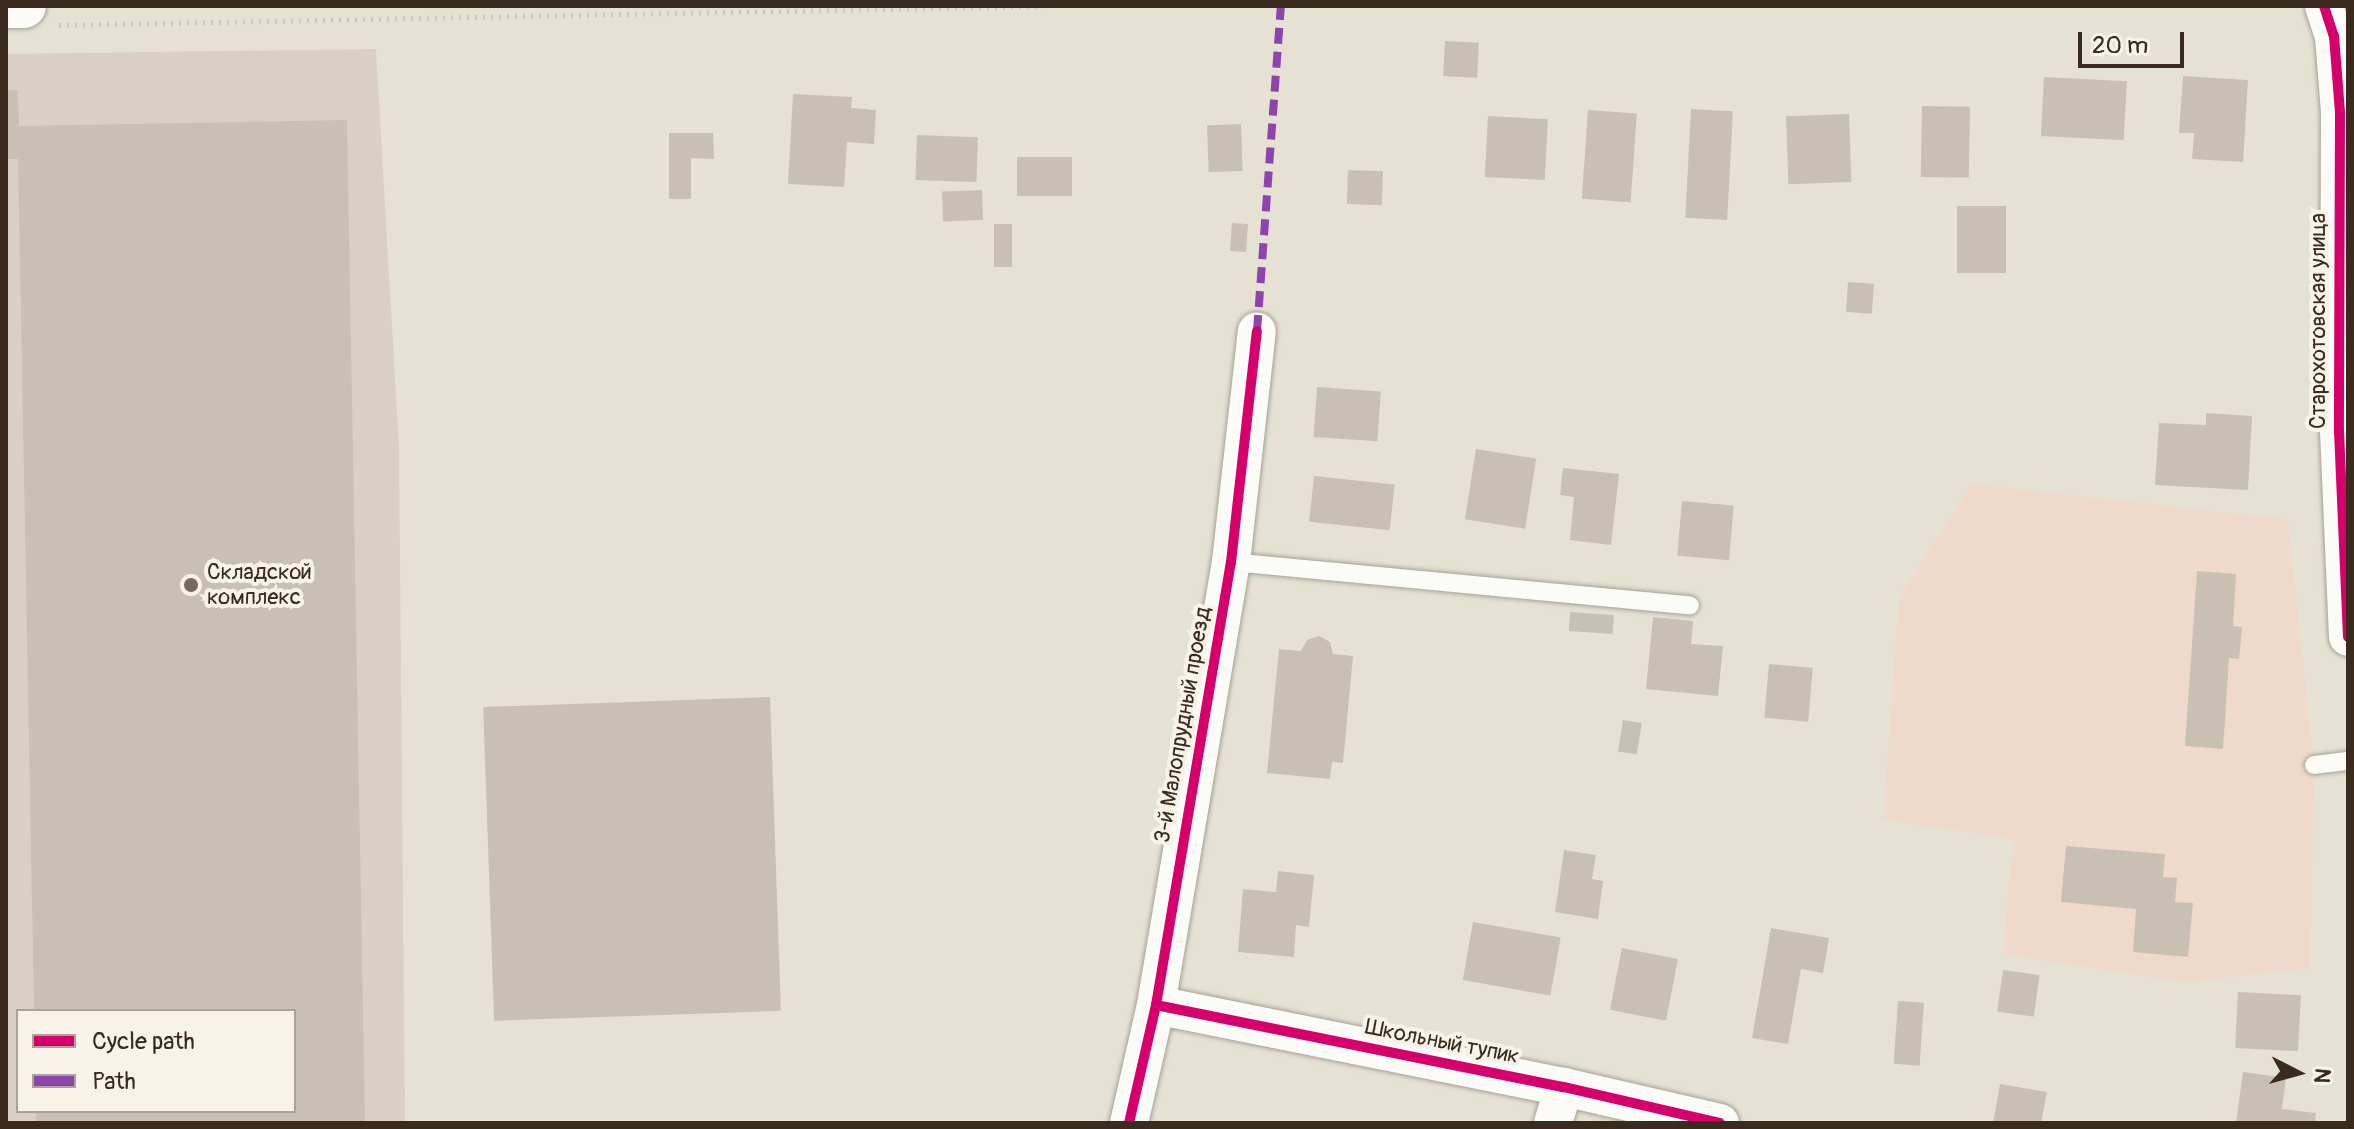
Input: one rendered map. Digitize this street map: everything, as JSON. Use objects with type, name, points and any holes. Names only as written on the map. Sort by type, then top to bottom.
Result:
[{"type":"street","points":[[6,6],[39,16]]},
{"type":"street","name":"Старохотовская улица","points":[[2324,6],[2334,36],[2340,113],[2339,431],[2348,637]]},
{"type":"street","name":"3-й Малопрудный проезд","points":[[1129,1123],[1156,1005],[1231,562],[1257,331]]},
{"type":"street","name":"Школьный тупик","points":[[1156,1005],[1564,1087],[1720,1123]]},
{"type":"street","points":[[1553,1123],[1564,1087]]},
{"type":"lane","points":[[1231,562],[1690,605]]},
{"type":"lane","points":[[2314,765],[2348,761]]},
{"type":"path","points":[[39,16],[1044,6]]},
{"type":"shaded area","name":"Складской комплекс","points":[[376,49],[399,447],[405,1123],[6,1123],[6,54]]},
{"type":"shaded area","points":[[1972,484],[2288,520],[2314,765],[2310,968],[2185,982],[2003,954],[2013,839],[1883,819],[1899,598]]},
{"type":"building","points":[[1445,41],[1479,43],[1477,78],[1443,76]]},
{"type":"building","points":[[2183,76],[2248,80],[2243,162],[2192,159],[2194,133],[2179,133]]},
{"type":"building","points":[[2044,77],[2127,81],[2124,140],[2041,136]]},
{"type":"building","name":"Складской комплекс","points":[[6,90],[18,90],[19,126],[347,120],[365,1123],[36,1123],[36,1113],[296,1113],[296,1009],[34,1009],[18,159],[6,159]]},
{"type":"building","points":[[793,94],[852,97],[851,108],[876,110],[874,144],[847,142],[844,187],[788,184]]},
{"type":"building","points":[[1922,106],[1970,107],[1969,178],[1921,177]]},
{"type":"building","points":[[1691,109],[1733,111],[1727,220],[1685,218]]},
{"type":"building","points":[[1588,110],[1637,113],[1631,202],[1582,199]]},
{"type":"building","points":[[1849,114],[1851,182],[1788,184],[1786,116]]},
{"type":"building","points":[[1488,116],[1548,119],[1545,180],[1485,177]]},
{"type":"building","points":[[1241,124],[1243,171],[1209,172],[1207,125]]},
{"type":"building","points":[[669,133],[713,133],[714,159],[691,158],[691,199],[669,199]]},
{"type":"building","points":[[917,135],[978,137],[976,182],[915,180]]},
{"type":"building","points":[[1017,157],[1072,157],[1072,196],[1017,196]]},
{"type":"building","points":[[1348,170],[1383,171],[1382,205],[1347,204]]},
{"type":"building","points":[[982,190],[983,220],[943,221],[942,191]]},
{"type":"building","points":[[1957,206],[2006,206],[2006,273],[1957,273]]},
{"type":"building","points":[[1232,223],[1248,224],[1246,252],[1230,251]]},
{"type":"building","points":[[994,224],[1012,224],[1012,267],[994,267]]},
{"type":"building","points":[[1848,282],[1874,284],[1872,314],[1846,312]]},
{"type":"building","points":[[1317,387],[1381,391],[1377,441],[1314,437]]},
{"type":"building","points":[[2206,413],[2252,416],[2248,490],[2155,485],[2159,423],[2206,425]]},
{"type":"building","points":[[1476,449],[1536,459],[1525,529],[1465,519]]},
{"type":"building","points":[[1563,468],[1619,474],[1611,545],[1570,540],[1574,497],[1560,495]]},
{"type":"building","points":[[1314,476],[1395,484],[1390,530],[1309,522]]},
{"type":"building","points":[[1682,501],[1734,506],[1729,560],[1677,556]]},
{"type":"building","points":[[2197,571],[2236,574],[2233,626],[2242,627],[2239,659],[2229,658],[2223,749],[2185,746]]},
{"type":"building","points":[[1570,612],[1614,615],[1613,634],[1569,631]]},
{"type":"building","points":[[1653,617],[1693,621],[1691,644],[1723,646],[1718,696],[1646,689]]},
{"type":"building","points":[[1319,636],[1330,642],[1333,654],[1353,656],[1343,763],[1332,762],[1330,779],[1267,773],[1279,649],[1301,651],[1307,640]]},
{"type":"building","points":[[1769,664],[1813,668],[1808,722],[1764,718]]},
{"type":"building","points":[[770,697],[781,1011],[494,1021],[483,707]]},
{"type":"building","points":[[1623,720],[1642,723],[1637,755],[1618,752]]},
{"type":"building","points":[[2066,846],[2165,854],[2163,877],[2177,878],[2175,902],[2193,903],[2188,957],[2133,952],[2136,909],[2061,902]]},
{"type":"building","points":[[1564,850],[1596,855],[1592,879],[1603,881],[1598,919],[1555,912]]},
{"type":"building","points":[[1278,871],[1314,875],[1309,927],[1296,925],[1294,957],[1238,952],[1243,889],[1276,892]]},
{"type":"building","points":[[1473,922],[1561,937],[1550,996],[1463,980]]},
{"type":"building","points":[[1771,928],[1829,938],[1823,973],[1801,969],[1788,1044],[1752,1038]]},
{"type":"building","points":[[1622,948],[1678,959],[1666,1021],[1610,1010]]},
{"type":"building","points":[[2003,970],[2040,975],[2034,1017],[1997,1012]]},
{"type":"building","points":[[2238,992],[2301,995],[2298,1051],[2235,1048]]},
{"type":"building","points":[[1898,1001],[1924,1003],[1920,1066],[1894,1064]]},
{"type":"building","points":[[2243,1072],[2286,1078],[2282,1109],[2316,1113],[2315,1123],[2236,1123]]},
{"type":"building","points":[[2000,1084],[2047,1092],[2041,1123],[1993,1123]]},
{"type":"marked path","points":[[1257,331],[1281,6]]},
{"type":"cycle path","points":[[2324,6],[2334,36],[2340,113],[2339,431],[2348,637]]},
{"type":"cycle path","points":[[1129,1123],[1156,1005],[1231,562],[1257,331]]},
{"type":"cycle path","points":[[1156,1005],[1564,1087],[1720,1123]]},
{"type":"place","name":"Складской комплекс","points":[[191,585]]}]
